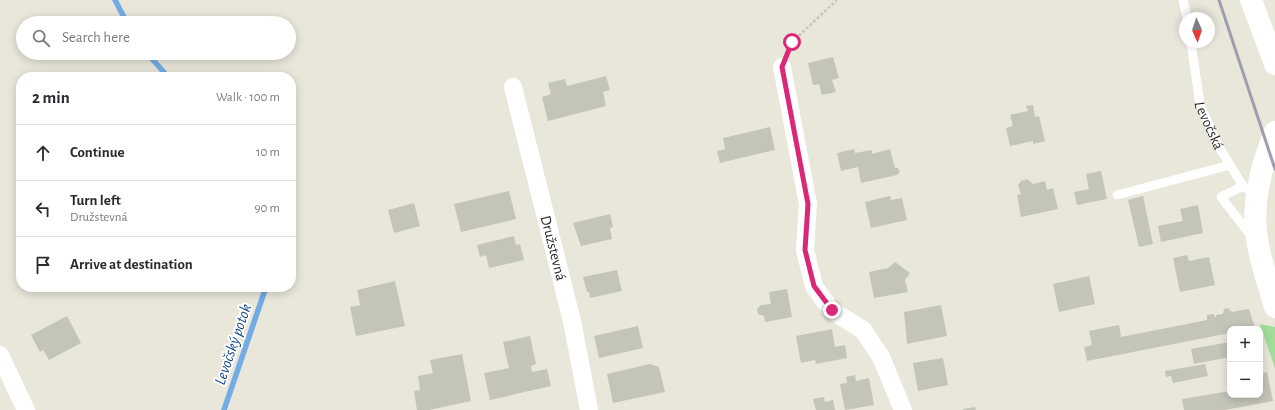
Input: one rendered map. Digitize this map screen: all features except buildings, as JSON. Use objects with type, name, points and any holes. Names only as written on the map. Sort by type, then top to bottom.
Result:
[{"type":"main road","points":[[1251,0],[1275,64]]},
{"type":"main road","points":[[1272,140],[1250,191],[1257,244],[1275,307]]},
{"type":"street","points":[[782,67],[808,204],[805,250],[814,286],[832,310],[863,330],[881,357],[903,410]]},
{"type":"street","name":"Družstevná","points":[[513,87],[570,314],[589,410]]},
{"type":"street","points":[[0,355],[26,410]]},
{"type":"lane","points":[[1183,0],[1186,12]]},
{"type":"lane","name":"Levočská","points":[[1192,48],[1200,105],[1219,147],[1230,165],[1250,191]]},
{"type":"lane","points":[[1117,195],[1230,165]]},
{"type":"lane","points":[[1250,191],[1222,197],[1257,244]]},
{"type":"path","points":[[782,67],[792,42],[837,0]]},
{"type":"green space","points":[[1260,324],[1275,327],[1275,368],[1263,333],[1263,326],[1261,326]]},
{"type":"waterway","name":"Levočský potok","points":[[115,0],[123,16]]},
{"type":"waterway","name":"Levočský potok","points":[[153,60],[164,72]]},
{"type":"waterway","name":"Levočský potok","points":[[224,410],[264,292]]},
{"type":"railway","points":[[1219,0],[1275,169]]},
{"type":"route","points":[[792,42],[782,67],[808,204],[805,250],[814,286],[832,310]]}]
